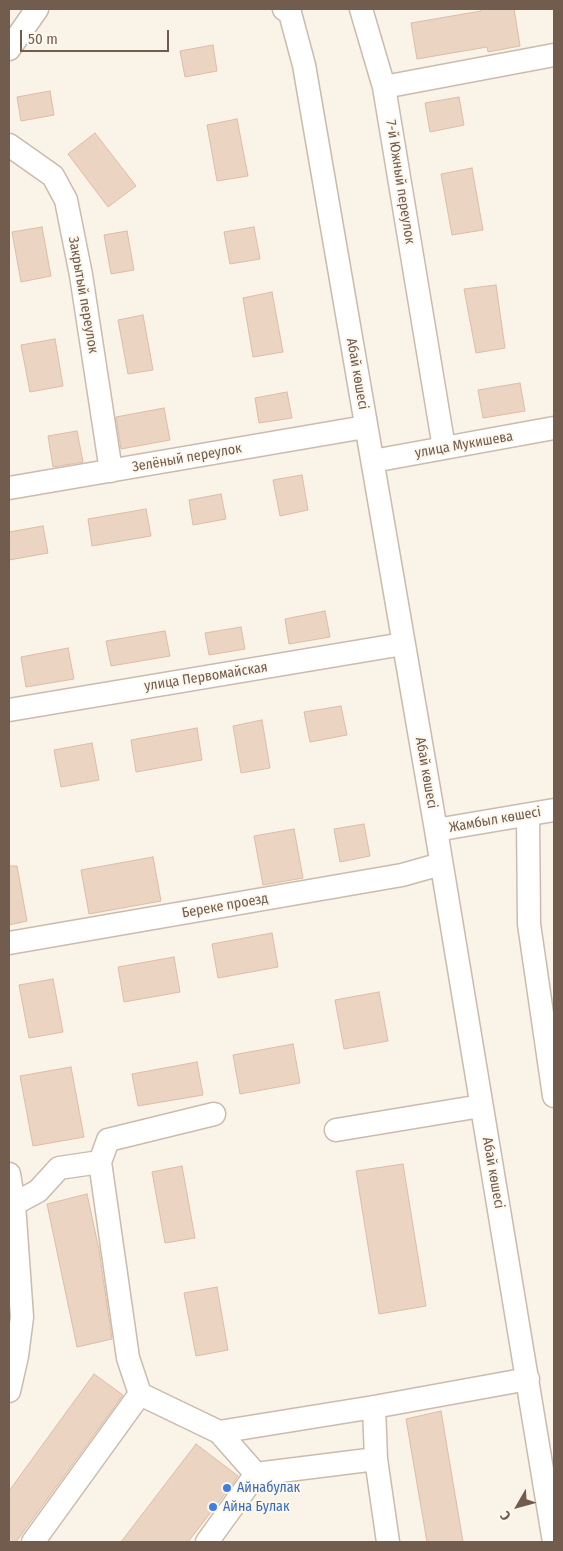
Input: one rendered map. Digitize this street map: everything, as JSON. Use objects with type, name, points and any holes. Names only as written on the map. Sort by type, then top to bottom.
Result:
[{"type":"street","points":[[9,49],[37,9]]},
{"type":"street","name":"7-й Южный переулок","points":[[361,9],[384,87],[444,448]]},
{"type":"street","name":"Абай көшесі","points":[[289,10],[304,65],[373,462],[554,1542]]},
{"type":"street","points":[[384,87],[554,55]]},
{"type":"street","name":"Закрытый переулок","points":[[9,145],[53,176],[66,200],[81,275],[111,471]]},
{"type":"street","name":"Зелёный переулок","points":[[9,488],[366,427]]},
{"type":"street","name":"улица Мукишева","points":[[373,462],[554,428]]},
{"type":"street","name":"улица Первомайская","points":[[9,710],[403,644]]},
{"type":"street","name":"Жамбыл көшесі","points":[[436,830],[554,810]]},
{"type":"street","points":[[528,815],[528,924],[554,1096]]},
{"type":"street","name":"Береке проезд","points":[[9,943],[402,875],[441,864]]},
{"type":"street","points":[[336,1130],[481,1106]]},
{"type":"street","points":[[214,1114],[108,1140],[100,1162],[128,1358],[140,1394],[219,1432],[256,1474]]},
{"type":"street","points":[[14,1204],[38,1191],[59,1168],[100,1162]]},
{"type":"street","points":[[9,1174],[14,1204],[22,1317],[13,1355],[9,1391]]},
{"type":"street","points":[[219,1432],[528,1380]]},
{"type":"street","points":[[33,1542],[140,1394]]},
{"type":"street","points":[[374,1407],[376,1459],[388,1542]]},
{"type":"street","points":[[207,1542],[256,1474],[376,1459]]},
{"type":"building","points":[[480,9],[514,9],[520,46],[488,52],[487,47],[417,59],[411,23],[481,11]]},
{"type":"building","points":[[213,45],[217,71],[185,77],[180,51]]},
{"type":"building","points":[[50,91],[54,115],[21,121],[17,97]]},
{"type":"building","points":[[459,97],[464,125],[430,132],[425,103]]},
{"type":"building","points":[[237,119],[248,176],[217,181],[207,125]]},
{"type":"building","points":[[95,133],[136,186],[108,207],[68,154]]},
{"type":"building","points":[[472,168],[483,230],[452,235],[441,174]]},
{"type":"building","points":[[42,227],[51,276],[21,282],[12,232]]},
{"type":"building","points":[[254,227],[260,259],[230,264],[224,232]]},
{"type":"building","points":[[127,231],[134,270],[111,274],[104,235]]},
{"type":"building","points":[[496,285],[505,348],[476,353],[464,289]]},
{"type":"building","points":[[272,292],[283,352],[253,357],[243,298]]},
{"type":"building","points":[[143,315],[153,370],[128,374],[118,320]]},
{"type":"building","points":[[55,339],[63,386],[30,392],[21,345]]},
{"type":"building","points":[[520,383],[525,411],[483,418],[478,390]]},
{"type":"building","points":[[287,392],[292,418],[259,423],[255,398]]},
{"type":"building","points":[[164,408],[170,440],[121,449],[116,417]]},
{"type":"building","points":[[77,431],[83,462],[53,467],[48,436]]},
{"type":"building","points":[[302,475],[308,510],[280,516],[273,480]]},
{"type":"building","points":[[221,494],[226,519],[193,525],[189,500]]},
{"type":"building","points":[[146,509],[151,536],[92,546],[88,519]]},
{"type":"building","points":[[43,526],[48,553],[9,560],[9,532]]},
{"type":"building","points":[[325,611],[330,637],[289,644],[285,619]]},
{"type":"building","points":[[241,627],[245,649],[209,655],[205,633]]},
{"type":"building","points":[[165,631],[170,656],[111,666],[106,641]]},
{"type":"building","points":[[68,648],[74,679],[26,687],[21,657]]},
{"type":"building","points":[[341,706],[347,735],[310,742],[304,712]]},
{"type":"building","points":[[262,720],[270,768],[241,773],[233,726]]},
{"type":"building","points":[[197,728],[202,760],[136,772],[131,740]]},
{"type":"building","points":[[92,743],[99,780],[61,787],[54,750]]},
{"type":"building","points":[[364,824],[370,856],[340,862],[334,829]]},
{"type":"building","points":[[294,829],[303,878],[263,885],[254,836]]},
{"type":"building","points":[[153,857],[161,901],[89,914],[81,870]]},
{"type":"building","points":[[9,866],[17,866],[27,921],[9,925]]},
{"type":"building","points":[[272,933],[278,967],[218,978],[212,944]]},
{"type":"building","points":[[174,957],[180,992],[124,1002],[118,967]]},
{"type":"building","points":[[53,979],[63,1032],[29,1038],[19,985]]},
{"type":"building","points":[[379,992],[388,1041],[344,1049],[335,1000]]},
{"type":"building","points":[[293,1044],[300,1083],[240,1094],[233,1055]]},
{"type":"building","points":[[197,1062],[203,1095],[138,1106],[132,1074]]},
{"type":"building","points":[[71,1067],[84,1137],[33,1146],[20,1076]]},
{"type":"building","points":[[403,1164],[426,1306],[379,1314],[356,1171]]},
{"type":"building","points":[[182,1166],[195,1238],[165,1243],[152,1172]]},
{"type":"building","points":[[87,1194],[99,1250],[112,1339],[77,1347],[47,1204]]},
{"type":"building","points":[[217,1287],[228,1350],[196,1356],[184,1293]]},
{"type":"building","points":[[94,1374],[123,1395],[16,1542],[9,1542],[9,1491]]},
{"type":"building","points":[[441,1411],[463,1542],[427,1542],[406,1419]]},
{"type":"building","points":[[196,1444],[238,1476],[231,1486],[188,1542],[121,1542]]},
{"type":"place","name":"Айнабулак","points":[[227,1488]]},
{"type":"place","name":"Айна Булак","points":[[213,1507]]}]
